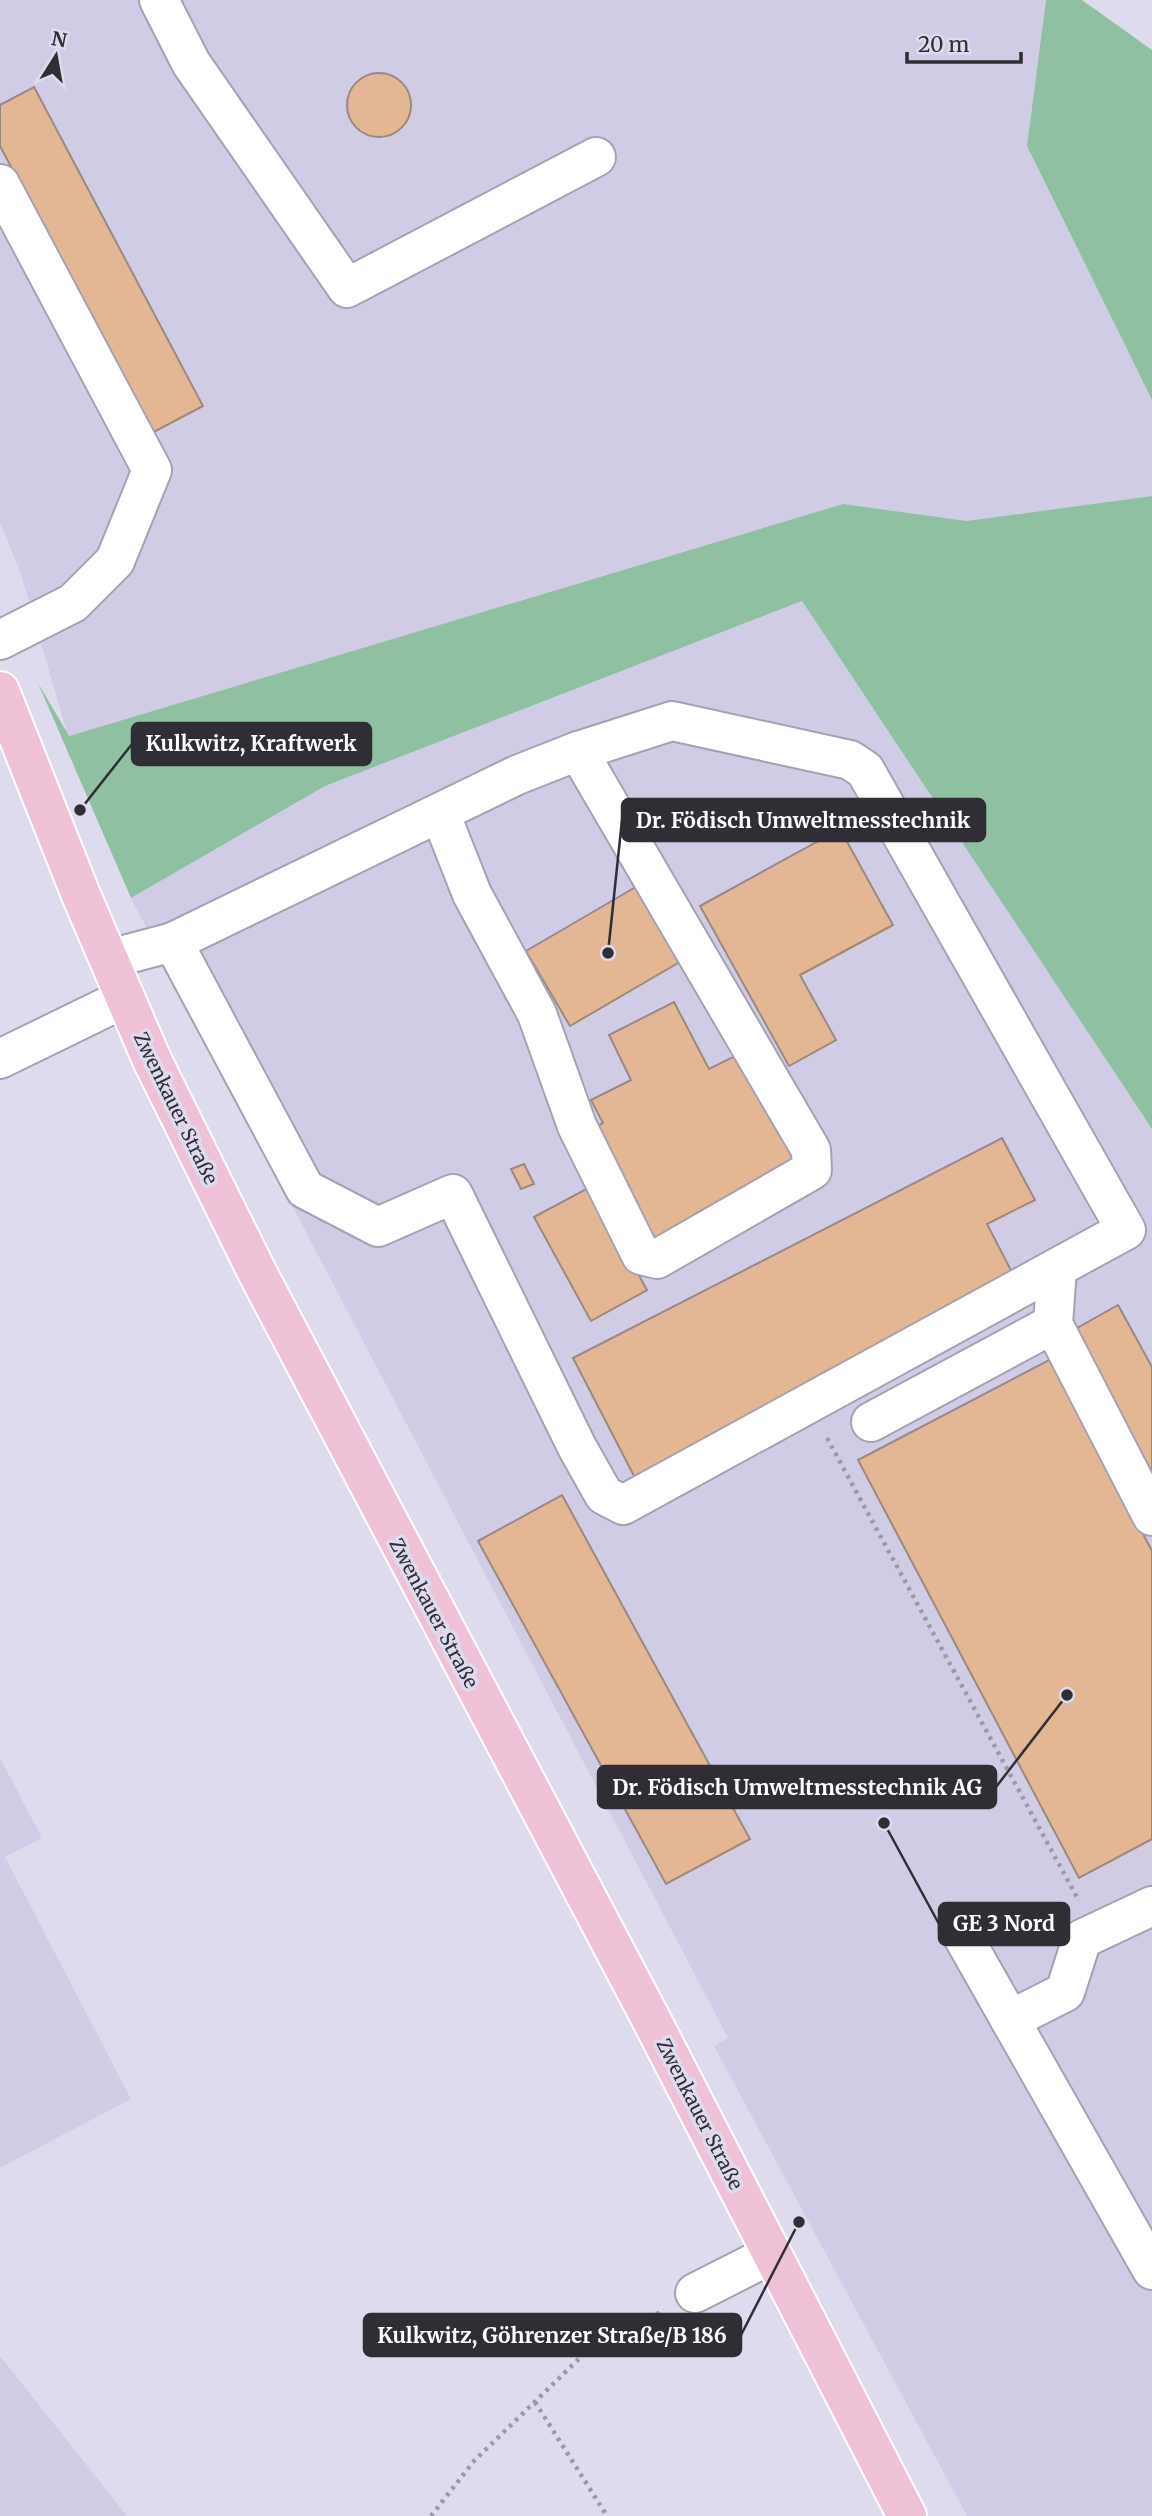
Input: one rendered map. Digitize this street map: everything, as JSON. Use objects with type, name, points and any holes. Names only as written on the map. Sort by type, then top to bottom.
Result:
[{"type":"main road","name":"Zwenkauer Straße","points":[[0,691],[152,1060],[270,1299],[907,2516]]},
{"type":"lane","points":[[159,0],[191,63],[347,288],[596,157]]},
{"type":"lane","points":[[0,184],[152,470],[114,561],[73,604],[0,640]]},
{"type":"lane","points":[[109,959],[173,942],[517,775],[578,751],[672,721],[850,760],[864,770],[1126,1230],[622,1505],[604,1495],[577,1447],[453,1194],[378,1227],[305,1189],[173,942]]},
{"type":"lane","points":[[440,813],[471,894],[537,1014],[582,1138],[641,1255],[657,1259],[812,1170],[811,1150],[578,751]]},
{"type":"lane","points":[[0,1059],[125,998]]},
{"type":"lane","points":[[1057,1268],[1053,1324],[1152,1516]]},
{"type":"lane","points":[[871,1423],[1053,1324]]},
{"type":"lane","points":[[1010,2020],[1065,1992],[1082,1939],[1152,1906]]},
{"type":"lane","points":[[958,1928],[1152,2270]]},
{"type":"lane","points":[[695,2293],[772,2255]]},
{"type":"path","points":[[808,1404],[1096,1932]]},
{"type":"path","points":[[431,2516],[474,2461],[586,2352],[695,2293]]},
{"type":"path","points":[[535,2402],[607,2516]]},
{"type":"shaded area","points":[[0,0],[1046,0],[1027,146],[1152,400],[1152,496],[967,521],[843,504],[68,736],[21,574],[0,522]]},
{"type":"shaded area","points":[[802,601],[1152,1129],[1152,2516],[967,2516],[714,2046],[728,2038],[131,898],[325,786]]},
{"type":"shaded area","points":[[0,1758],[42,1838],[5,1857],[131,2099],[0,2168]]},
{"type":"shaded area","points":[[0,2356],[127,2516],[0,2516]]},
{"type":"green space","points":[[1046,0],[1082,0],[1152,50],[1152,400],[1027,146]]},
{"type":"green space","points":[[1152,496],[1152,1129],[802,601],[325,786],[131,898],[38,683],[69,736],[843,504],[967,521]]},
{"type":"building","points":[[373,73],[385,73],[402,82],[409,93],[409,117],[402,128],[385,137],[373,137],[361,132],[352,123],[347,111],[347,99],[352,87],[361,78]]},
{"type":"building","points":[[34,87],[203,406],[152,433],[0,146],[0,105]]},
{"type":"building","points":[[840,829],[893,925],[800,975],[836,1040],[789,1066],[700,906]]},
{"type":"building","points":[[646,881],[690,956],[570,1026],[526,951]]},
{"type":"building","points":[[674,1002],[709,1069],[739,1054],[798,1168],[647,1245],[588,1131],[603,1123],[591,1100],[631,1080],[609,1035]]},
{"type":"building","points":[[1002,1138],[1035,1200],[987,1224],[1017,1282],[635,1478],[573,1358]]},
{"type":"building","points":[[524,1164],[534,1184],[521,1189],[511,1169]]},
{"type":"building","points":[[590,1187],[647,1290],[591,1321],[534,1217]]},
{"type":"building","points":[[1118,1305],[1152,1367],[1152,1479],[1072,1331]]},
{"type":"building","points":[[1051,1359],[1152,1551],[1152,1839],[1079,1878],[858,1460]]},
{"type":"building","points":[[562,1495],[750,1839],[666,1884],[478,1541]]},
{"type":"place","name":"Kulkwitz, Kraftwerk","points":[[80,810]]},
{"type":"place","name":"Dr. Födisch Umweltmesstechnik","points":[[608,953]]},
{"type":"place","name":"Dr. Födisch Umweltmesstechnik AG","points":[[1067,1695]]},
{"type":"place","name":"GE 3 Nord","points":[[884,1823]]},
{"type":"place","name":"Kulkwitz, Göhrenzer Straße/B 186","points":[[799,2222]]}]
